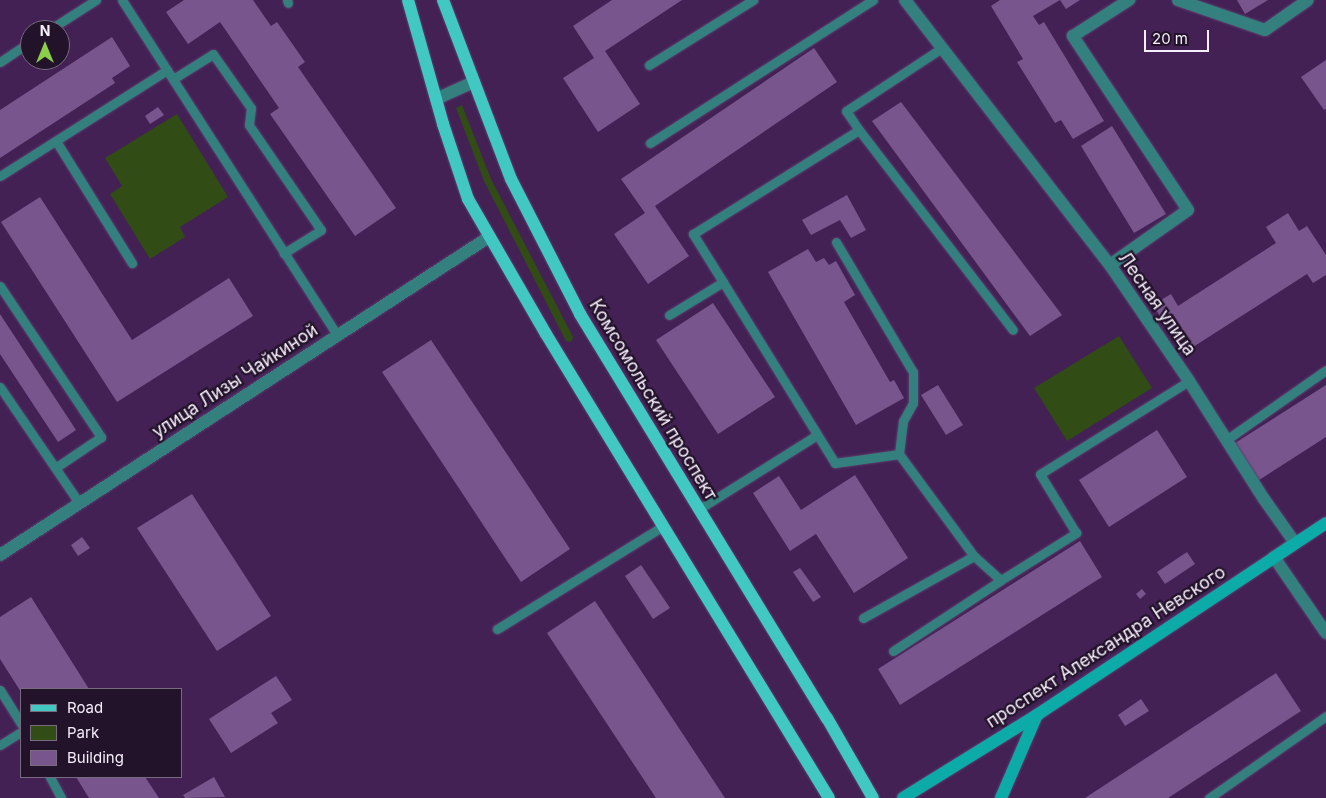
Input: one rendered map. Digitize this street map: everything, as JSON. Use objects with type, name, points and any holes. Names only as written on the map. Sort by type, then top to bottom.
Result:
[{"type":"main road","points":[[408,0],[436,99],[468,199],[663,526],[829,798]]},
{"type":"main road","name":"Комсомольский проспект","points":[[443,0],[511,178],[580,314],[827,718],[873,798]]},
{"type":"main road","points":[[1295,543],[1326,523]]},
{"type":"main road","name":"проспект Александра Невского","points":[[903,798],[1037,715],[1274,557]]},
{"type":"main road","points":[[1002,798],[1037,715]]},
{"type":"street","name":"Лесная улица","points":[[905,0],[1110,265],[1189,381],[1295,543]]},
{"type":"street","points":[[1110,265],[1188,210],[1073,36],[1129,0]]},
{"type":"street","points":[[1178,0],[1265,30],[1308,0]]},
{"type":"street","points":[[436,99],[474,82]]},
{"type":"street","name":"улица Лизы Чайкиной","points":[[0,555],[489,237]]},
{"type":"street","points":[[1295,543],[1274,557],[1326,633]]},
{"type":"lane","points":[[65,20],[96,0]]},
{"type":"lane","points":[[122,0],[337,335]]},
{"type":"lane","points":[[649,65],[753,0]]},
{"type":"lane","points":[[650,143],[873,0]]},
{"type":"lane","points":[[942,48],[846,112],[1013,330]]},
{"type":"lane","points":[[0,62],[20,49]]},
{"type":"lane","points":[[173,79],[213,54],[251,108],[249,124],[320,230],[284,252]]},
{"type":"lane","points":[[0,176],[167,70]]},
{"type":"lane","points":[[859,130],[693,234],[835,464],[900,454]]},
{"type":"lane","points":[[56,141],[132,263]]},
{"type":"lane","points":[[836,242],[913,372],[913,403],[903,421],[900,454],[974,556],[1001,580]]},
{"type":"lane","points":[[669,315],[723,282]]},
{"type":"lane","points":[[0,286],[101,437],[55,468]]},
{"type":"lane","points":[[1226,440],[1326,370]]},
{"type":"lane","points":[[893,650],[1076,534],[1040,474],[1189,381]]},
{"type":"lane","points":[[0,387],[79,503]]},
{"type":"lane","points":[[699,509],[817,435]]},
{"type":"lane","points":[[497,629],[663,526]]},
{"type":"lane","points":[[863,618],[974,556]]},
{"type":"lane","points":[[0,690],[20,722]]},
{"type":"lane","points":[[1209,798],[1326,716]]},
{"type":"lane","points":[[0,745],[20,733]]},
{"type":"lane","points":[[51,778],[61,798]]},
{"type":"green space","points":[[462,105],[491,179],[573,337],[571,342],[566,341],[484,181],[456,108]]},
{"type":"green space","points":[[177,114],[228,197],[180,227],[185,237],[150,259],[110,194],[122,186],[105,158]]},
{"type":"green space","points":[[1119,336],[1152,388],[1067,441],[1034,388]]},
{"type":"building","points":[[184,0],[253,0],[271,26],[277,22],[305,62],[298,67],[396,208],[355,236],[270,114],[279,108],[220,22],[188,44],[166,12]]},
{"type":"building","points":[[612,0],[682,0],[605,51],[640,104],[598,132],[563,78],[594,58],[573,26]]},
{"type":"building","points":[[1000,0],[1060,0],[1033,16],[1039,25],[1044,22],[1104,121],[1073,139],[1061,120],[1055,123],[1017,62],[1023,59],[991,6]]},
{"type":"building","points":[[1060,0],[1080,0],[1066,9]]},
{"type":"building","points":[[1237,0],[1268,0],[1245,14]]},
{"type":"building","points":[[112,37],[130,66],[112,78],[115,83],[0,158],[0,110],[61,70],[70,70],[70,64]]},
{"type":"building","points":[[814,48],[837,82],[655,206],[689,256],[648,284],[614,234],[645,213],[621,179]]},
{"type":"building","points":[[1326,60],[1326,109],[1324,110],[1301,77]]},
{"type":"building","points":[[901,102],[1062,315],[1030,336],[872,121]]},
{"type":"building","points":[[158,107],[164,115],[150,124],[145,116]]},
{"type":"building","points":[[1112,126],[1166,214],[1134,233],[1081,146]]},
{"type":"building","points":[[847,195],[866,230],[851,238],[840,220],[811,235],[802,220]]},
{"type":"building","points":[[40,197],[132,340],[229,278],[253,316],[117,402],[1,222]]},
{"type":"building","points":[[1288,213],[1299,231],[1307,226],[1326,255],[1326,275],[1313,283],[1307,274],[1193,347],[1173,314],[1163,321],[1153,305],[1171,294],[1178,306],[1276,243],[1266,227]]},
{"type":"building","points":[[808,249],[816,262],[824,258],[829,265],[836,261],[855,295],[844,302],[890,382],[894,380],[904,398],[856,425],[768,272]]},
{"type":"building","points":[[713,303],[775,397],[718,434],[656,340]]},
{"type":"building","points":[[0,314],[76,430],[58,442],[0,354]]},
{"type":"building","points":[[431,340],[570,549],[521,582],[382,372]]},
{"type":"building","points":[[938,385],[963,425],[946,435],[921,395]]},
{"type":"building","points":[[1326,385],[1326,437],[1259,480],[1235,443]]},
{"type":"building","points":[[1157,430],[1187,477],[1109,527],[1079,480]]},
{"type":"building","points":[[855,475],[908,558],[854,593],[816,534],[790,551],[753,493],[779,476],[801,510]]},
{"type":"building","points":[[192,494],[271,616],[217,651],[137,528]]},
{"type":"building","points":[[82,537],[90,548],[78,556],[71,545]]},
{"type":"building","points":[[1080,541],[1102,577],[900,705],[878,669]]},
{"type":"building","points":[[1187,552],[1195,564],[1165,584],[1157,572]]},
{"type":"building","points":[[641,565],[670,608],[653,619],[625,576]]},
{"type":"building","points":[[800,568],[821,597],[813,602],[793,572]]},
{"type":"building","points":[[1142,589],[1146,594],[1140,599],[1136,594]]},
{"type":"building","points":[[31,597],[88,688],[20,688],[20,690],[0,659],[0,617]]},
{"type":"building","points":[[595,601],[725,798],[656,798],[547,633]]},
{"type":"building","points":[[1276,673],[1301,711],[1168,798],[1085,798]]},
{"type":"building","points":[[276,676],[292,700],[271,713],[278,723],[231,753],[209,719]]},
{"type":"building","points":[[1141,699],[1149,711],[1125,726],[1118,715]]},
{"type":"building","points":[[214,777],[225,797],[185,798],[183,795]]},
{"type":"building","points":[[77,778],[146,778],[159,798],[89,798]]}]
